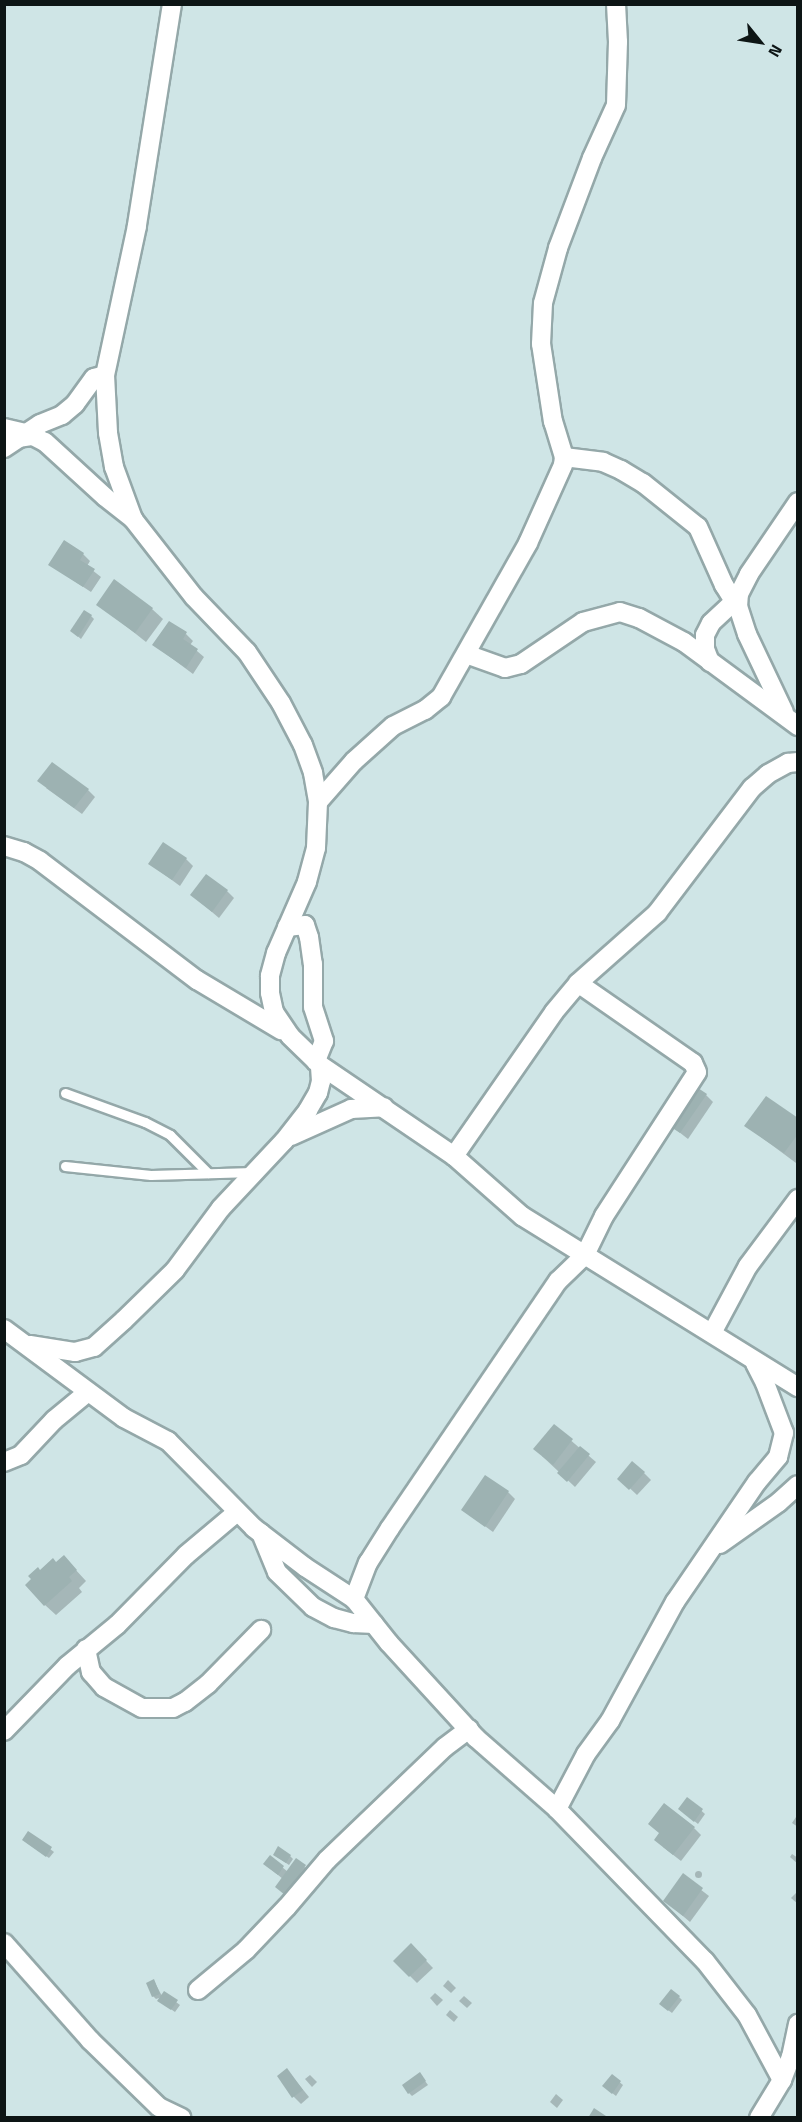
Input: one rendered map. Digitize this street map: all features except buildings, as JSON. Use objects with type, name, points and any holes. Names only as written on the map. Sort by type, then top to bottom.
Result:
[{"type":"street","points":[[133,519],[114,467],[108,432],[105,375],[137,226],[172,4]]},
{"type":"street","points":[[318,802],[354,761],[393,726],[437,702],[528,543],[564,457],[553,422],[541,344],[543,303],[558,248],[592,158],[616,105],[618,42],[616,4]]},
{"type":"street","points":[[13,437],[62,415],[75,404],[94,378],[105,375]]},
{"type":"street","points":[[13,437],[33,436],[45,442],[105,497],[133,519],[194,597],[247,652],[281,703],[303,745],[313,772],[318,802],[316,848],[307,882],[276,953],[270,976],[270,993],[274,1012],[290,1036],[318,1063],[454,1156],[522,1216],[712,1333],[754,1362],[798,1387]]},
{"type":"street","points":[[564,457],[603,462],[621,470],[649,488],[698,527],[724,585],[736,604],[747,634],[792,721]]},
{"type":"street","points":[[710,662],[705,649],[705,635],[711,623],[736,604],[749,574],[798,502]]},
{"type":"street","points":[[466,654],[505,668],[521,664],[584,622],[620,612],[657,627],[792,721]]},
{"type":"street","points":[[454,1156],[554,1011],[578,983],[657,913],[752,788],[768,774],[788,763],[798,762]]},
{"type":"street","points":[[4,846],[24,852],[40,861],[197,980],[290,1036]]},
{"type":"street","points":[[26,1344],[75,1352],[94,1347],[175,1270],[221,1208],[286,1138],[318,1093],[321,1081],[318,1063],[324,1041],[313,1007],[313,964],[309,937],[305,925],[287,927]]},
{"type":"street","points":[[354,1599],[368,1563],[436,1456],[558,1281],[585,1255],[604,1216],[697,1072],[693,1063],[578,983]]},
{"type":"street","points":[[286,1138],[351,1109],[384,1107]]},
{"type":"street","points":[[712,1333],[748,1266],[798,1199]]},
{"type":"street","points":[[4,1329],[124,1418],[168,1441],[237,1512],[261,1533],[354,1599],[469,1729],[557,1809],[678,1932],[720,1979],[747,2015],[782,2080]]},
{"type":"street","points":[[557,1809],[586,1754],[610,1721],[675,1602],[757,1482],[778,1457],[783,1444],[782,1427],[754,1362]]},
{"type":"street","points":[[4,1462],[21,1455],[54,1420],[88,1392]]},
{"type":"street","points":[[713,1548],[779,1502],[798,1485]]},
{"type":"street","points":[[4,1731],[86,1648],[117,1625],[186,1555],[237,1512]]},
{"type":"street","points":[[261,1533],[277,1572],[313,1607],[344,1621],[374,1624]]},
{"type":"street","points":[[86,1648],[91,1672],[104,1687],[142,1708],[173,1708],[185,1702],[208,1684],[261,1630]]},
{"type":"street","points":[[198,1990],[246,1950],[287,1908],[327,1860],[445,1747],[469,1729]]},
{"type":"street","points":[[4,1943],[90,2040],[151,2100],[159,2107],[182,2118]]},
{"type":"street","points":[[759,2118],[782,2080],[791,2057],[798,2024]]},
{"type":"lane","points":[[64,1094],[146,1122],[170,1135],[208,1173]]},
{"type":"lane","points":[[64,1166],[151,1175],[255,1172]]}]
